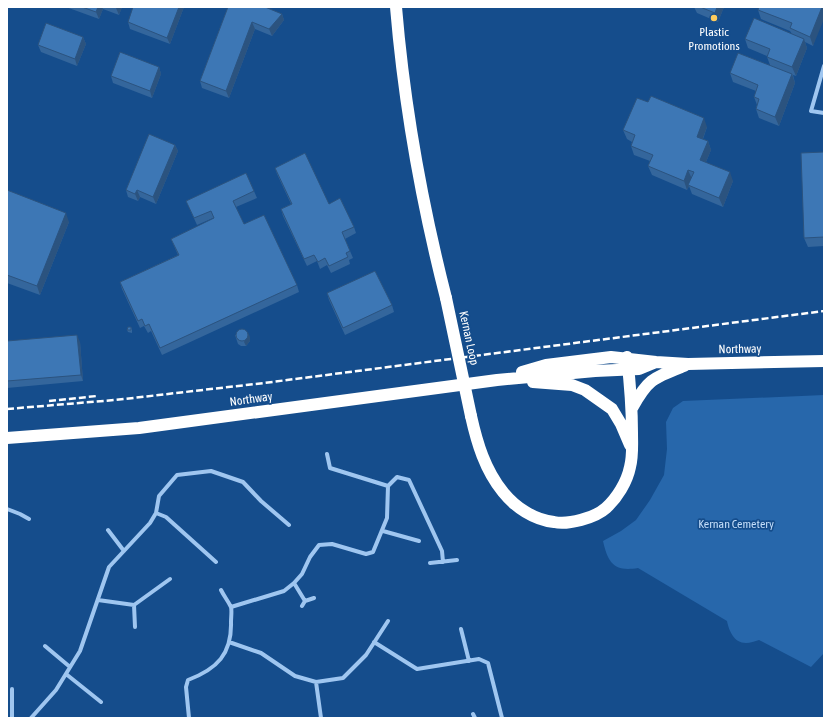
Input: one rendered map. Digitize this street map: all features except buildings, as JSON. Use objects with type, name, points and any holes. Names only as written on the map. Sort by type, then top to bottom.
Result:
[{"type":"highway","name":"Kernan Loop","points":[[396,7],[407,102],[420,179],[477,443],[489,470],[503,492],[521,509],[537,518],[554,523],[571,522],[589,517],[605,509],[617,496],[626,480],[630,467],[632,451],[632,408],[627,363]]},
{"type":"highway","name":"Northway","points":[[7,438],[140,428],[627,363],[639,369],[656,362],[688,364],[824,361]]},
{"type":"highway","name":"Northway","points":[[497,380],[525,371],[627,363]]},
{"type":"highway","points":[[632,408],[644,388],[651,380],[688,364]]},
{"type":"highway","points":[[497,380],[572,385],[586,390],[612,409],[621,424],[632,451]]},
{"type":"street","points":[[824,66],[811,111],[824,114]]},
{"type":"street","points":[[327,454],[330,468],[388,486]]},
{"type":"street","points":[[31,718],[56,690],[80,651],[109,567],[150,523],[156,513],[160,496],[177,475],[211,471],[243,482],[261,501],[289,525]]},
{"type":"street","points":[[231,607],[284,591],[302,574],[310,557],[319,544],[332,544],[366,554],[373,552],[383,531],[387,518],[388,486],[397,477],[409,480],[442,551],[443,562]]},
{"type":"street","points":[[7,509],[29,519]]},
{"type":"street","points":[[156,513],[166,517],[216,562]]},
{"type":"street","points":[[108,530],[124,551]]},
{"type":"street","points":[[383,531],[419,540]]},
{"type":"street","points":[[430,563],[457,560]]},
{"type":"street","points":[[98,600],[134,605],[170,579]]},
{"type":"street","points":[[294,583],[305,601]]},
{"type":"street","points":[[189,718],[186,687],[188,680],[202,674],[219,662],[232,635],[231,607],[221,590]]},
{"type":"street","points":[[302,606],[305,601],[314,598]]},
{"type":"street","points":[[134,605],[135,627]]},
{"type":"street","points":[[229,642],[261,654],[295,676],[316,682],[343,678],[366,655],[388,621]]},
{"type":"street","points":[[461,629],[469,661]]},
{"type":"street","points":[[374,642],[417,669],[480,659],[488,663],[502,717],[495,718]]},
{"type":"street","points":[[45,646],[70,667]]},
{"type":"street","points":[[66,674],[101,702]]},
{"type":"street","points":[[316,682],[321,718]]},
{"type":"street","points":[[12,689],[12,718]]},
{"type":"green space","name":"Kernan Cemetery","points":[[824,395],[824,653],[811,667],[759,640],[746,643],[738,641],[729,629],[727,621],[638,568],[623,569],[613,564],[607,555],[603,541],[621,531],[636,520],[650,500],[664,475],[667,449],[666,422],[673,408],[683,401]]},
{"type":"railway","points":[[7,409],[115,400],[264,383],[824,311]]},
{"type":"railway","points":[[49,401],[97,396]]},
{"type":"place","name":"Plastic Promotions","points":[[714,18]]}]
